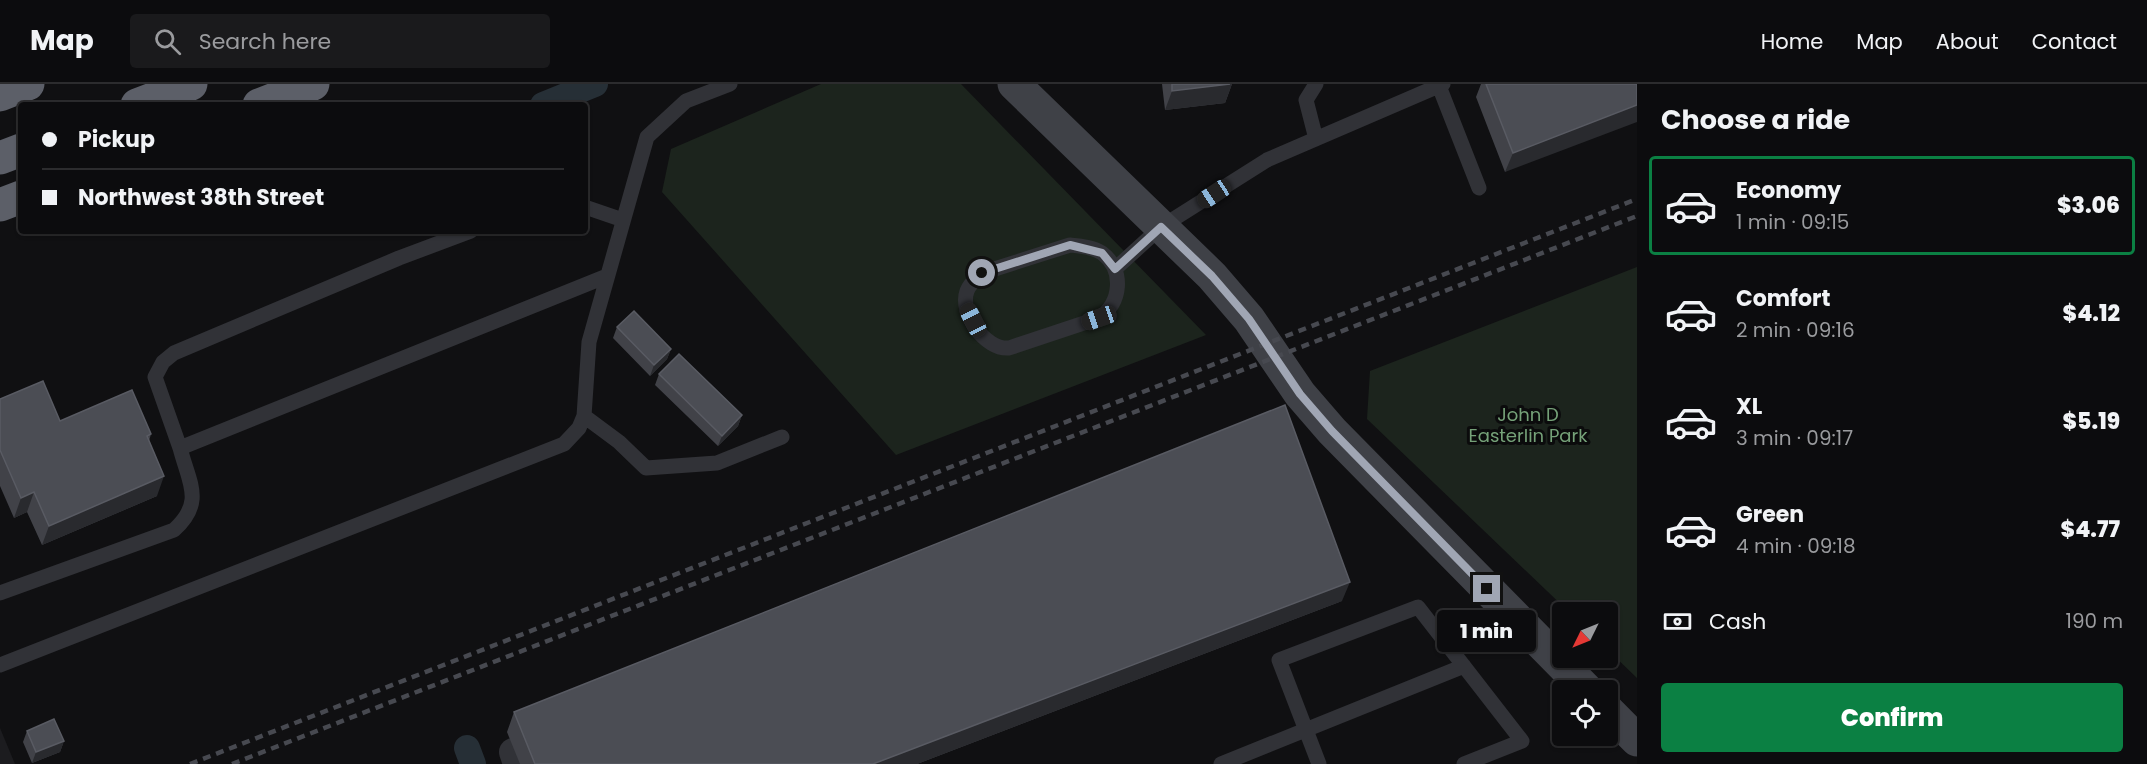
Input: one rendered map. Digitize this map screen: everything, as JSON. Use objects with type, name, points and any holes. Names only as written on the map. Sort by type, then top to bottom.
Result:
[{"type":"highway","points":[[0,95],[28,84]]},
{"type":"highway","points":[[145,102],[191,84]]},
{"type":"highway","points":[[267,102],[313,84]]},
{"type":"highway","points":[[0,158],[18,151]]},
{"type":"highway","points":[[0,206],[18,198]]},
{"type":"street","points":[[1014,84],[1212,276],[1249,319],[1300,394],[1332,431],[1577,680]]},
{"type":"street","points":[[1618,721],[1637,740]]},
{"type":"lane","points":[[0,665],[564,444],[579,428],[584,416],[589,342],[647,137],[686,101],[730,84]]},
{"type":"lane","points":[[1316,84],[1306,99],[1316,139]]},
{"type":"lane","points":[[1115,269],[1161,227],[1267,160],[1441,85],[1479,188]]},
{"type":"lane","points":[[588,208],[623,220]]},
{"type":"lane","points":[[0,593],[174,530],[187,518],[193,501],[180,448],[155,377],[163,362],[174,353],[399,258],[463,234]]},
{"type":"lane","points":[[1070,245],[1102,253],[1115,269],[1118,284],[1108,311],[1099,318],[1009,348],[1000,349],[981,336],[965,305],[967,291],[982,273],[1070,245]]},
{"type":"lane","points":[[180,448],[607,276]]},
{"type":"lane","points":[[584,416],[620,442],[646,468],[717,463],[782,437]]},
{"type":"lane","points":[[1319,764],[1279,660],[1418,607],[1522,741],[1464,764]]},
{"type":"lane","points":[[1221,764],[1464,666]]},
{"type":"shaded area","points":[[0,728],[15,764],[0,764]]},
{"type":"green space","points":[[821,84],[961,84],[1206,335],[896,455],[662,192],[671,149]]},
{"type":"green space","name":"John D Easterlin Park","points":[[1637,267],[1637,678],[1618,660],[1618,602],[1559,602],[1367,419],[1370,371]]},
{"type":"building","points":[[1172,84],[1230,84],[1172,91]]},
{"type":"building","points":[[1486,84],[1637,84],[1637,105],[1513,153]]},
{"type":"building","points":[[634,311],[671,349],[654,365],[617,327]]},
{"type":"building","points":[[679,354],[742,415],[722,436],[659,374]]},
{"type":"building","points":[[43,381],[60,421],[132,390],[151,434],[147,436],[164,476],[49,526],[34,492],[21,498],[0,450],[0,399]]},
{"type":"building","points":[[1285,405],[1350,582],[873,764],[535,764],[514,712]]},
{"type":"building","points":[[54,719],[64,741],[36,752],[27,731]]},
{"type":"waterway","points":[[550,102],[595,84]]},
{"type":"waterway","points":[[467,748],[473,764]]},
{"type":"railway","points":[[190,764],[1637,199]]},
{"type":"railway","points":[[232,764],[1637,216]]},
{"type":"route","points":[[982,273],[1070,245],[1102,253],[1115,269],[1161,227],[1212,276],[1249,319],[1274,359],[1332,431],[1487,589]]}]
